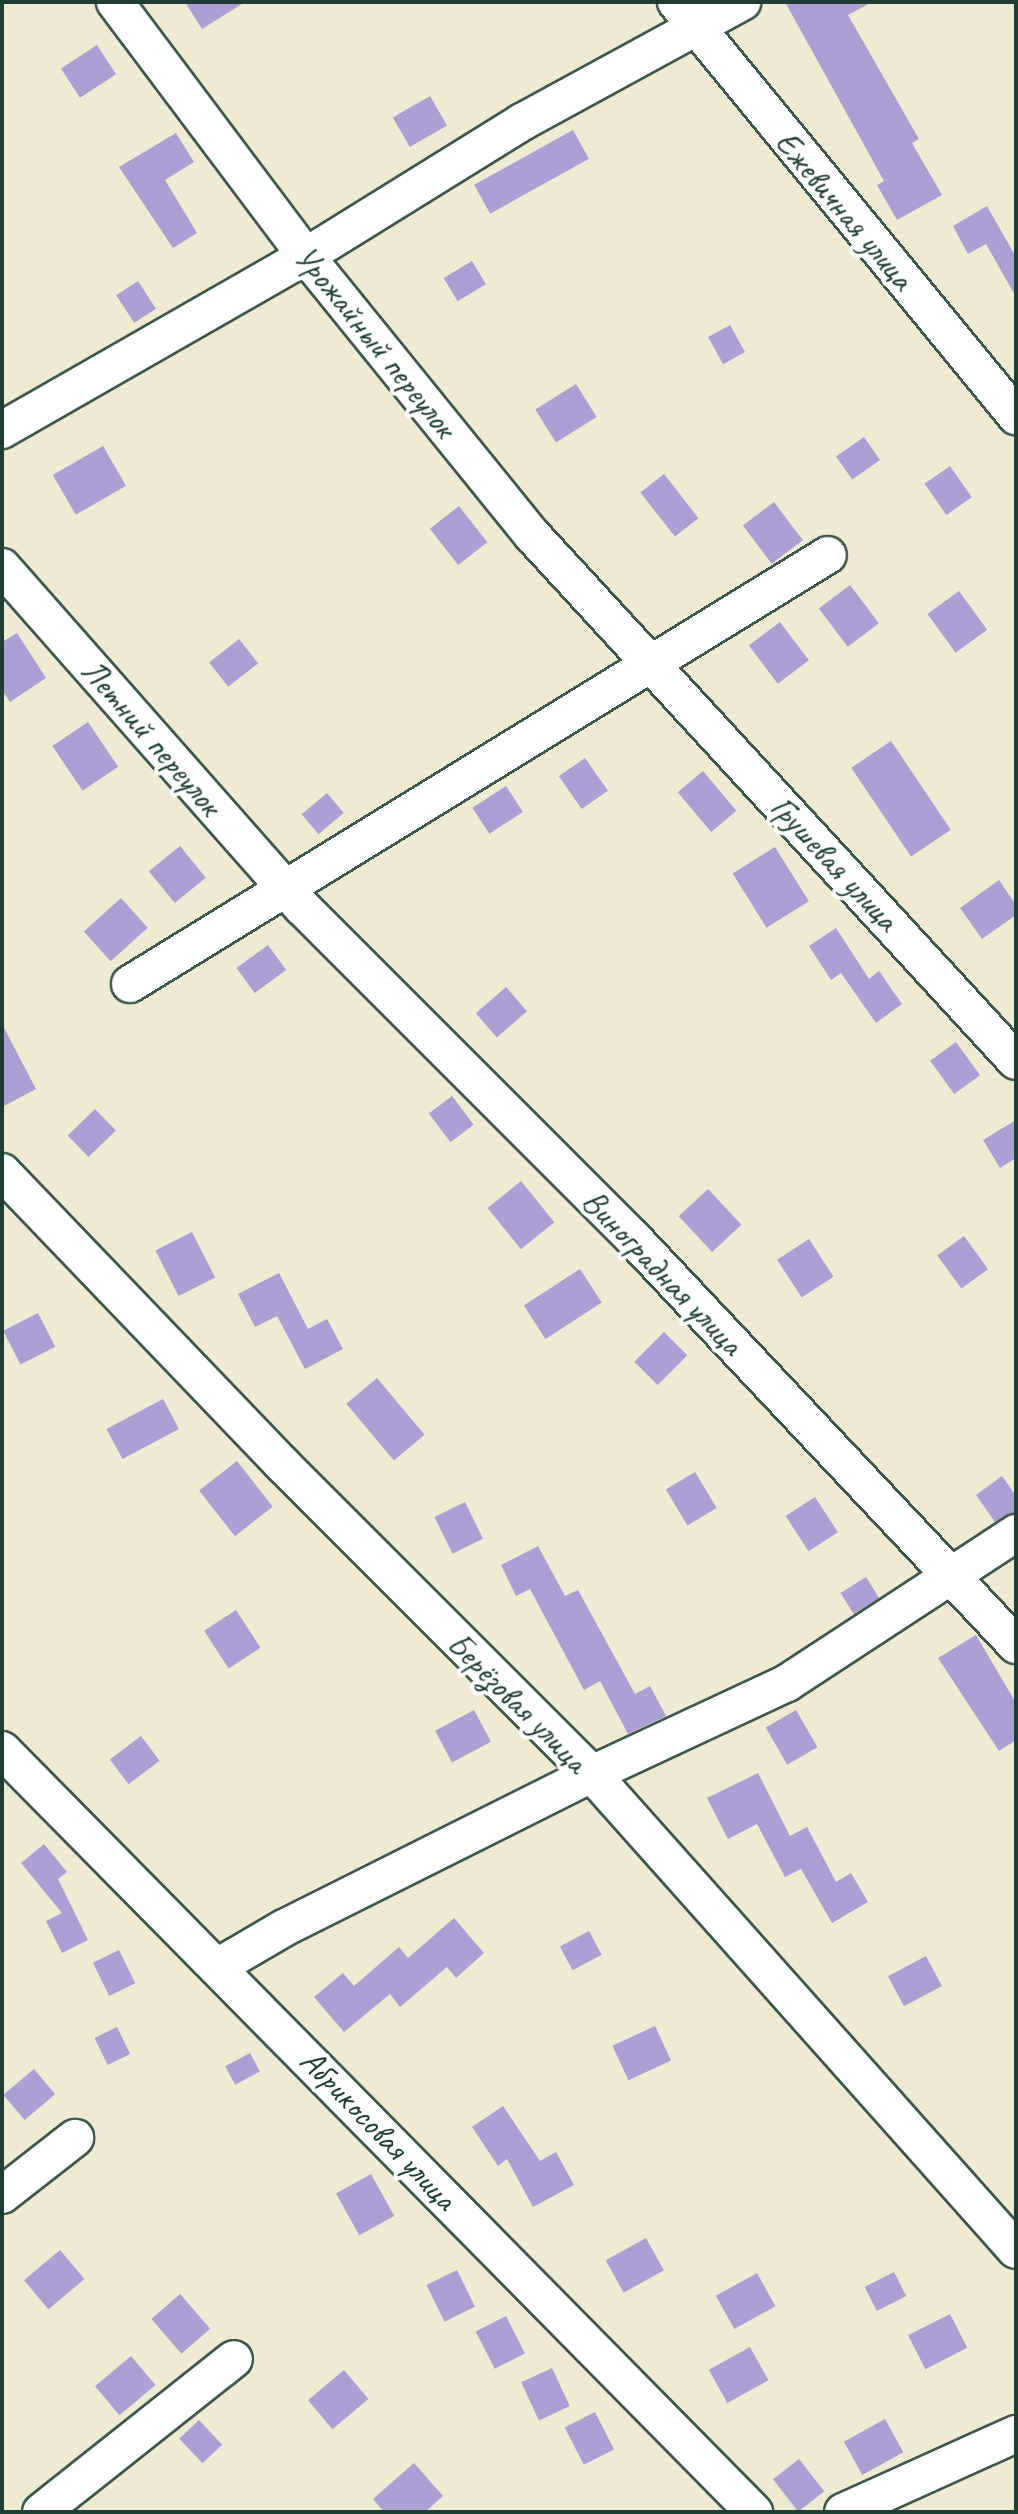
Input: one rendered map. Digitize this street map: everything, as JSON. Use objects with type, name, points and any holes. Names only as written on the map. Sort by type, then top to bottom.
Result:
[{"type":"street","name":"Урожайный переулок","points":[[115,2],[306,256],[533,536],[653,664]]},
{"type":"street","points":[[2,430],[306,256],[522,122],[685,15],[742,2]]},
{"type":"street","name":"Ежевичная улица","points":[[685,15],[1016,416]]},
{"type":"street","points":[[130,984],[294,897],[653,664],[828,555]]},
{"type":"street","name":"Летний переулок","points":[[2,567],[294,897]]},
{"type":"street","name":"Грушевая улица","points":[[653,664],[1016,1061]]},
{"type":"street","name":"Виноградная улица","points":[[294,897],[633,1238],[948,1577],[1016,1645]]},
{"type":"street","name":"Берёзовая улица","points":[[2,1172],[282,1464],[592,1774],[1016,2250]]},
{"type":"street","points":[[219,1966],[284,1928],[592,1774],[787,1683],[1016,1533]]},
{"type":"street","name":"Абрикосовая улица","points":[[2,1750],[219,1966],[754,2512]]},
{"type":"street","points":[[2,2195],[75,2138]]},
{"type":"street","points":[[41,2512],[234,2359]]},
{"type":"street","points":[[843,2512],[1016,2434]]},
{"type":"building","points":[[185,2],[245,2],[202,29]]},
{"type":"building","points":[[785,2],[872,2],[848,15],[919,139],[912,143],[942,195],[897,220],[877,185],[884,181]]},
{"type":"building","points":[[97,45],[116,74],[80,98],[61,68]]},
{"type":"building","points":[[430,96],[447,125],[410,147],[393,118]]},
{"type":"building","points":[[573,130],[589,159],[490,214],[474,185]]},
{"type":"building","points":[[176,133],[194,162],[165,180],[197,233],[173,248],[119,167]]},
{"type":"building","points":[[987,206],[1016,257],[1016,297],[986,244],[968,254],[953,226]]},
{"type":"building","points":[[472,261],[486,284],[458,301],[444,278]]},
{"type":"building","points":[[138,281],[156,309],[134,323],[116,295]]},
{"type":"building","points":[[730,325],[745,352],[723,364],[708,337]]},
{"type":"building","points":[[576,384],[597,417],[556,443],[535,409]]},
{"type":"building","points":[[864,437],[880,460],[852,479],[836,457]]},
{"type":"building","points":[[103,446],[126,486],[76,515],[53,475]]},
{"type":"building","points":[[950,466],[972,497],[946,515],[925,484]]},
{"type":"building","points":[[664,474],[698,518],[675,537],[640,492]]},
{"type":"building","points":[[774,502],[803,540],[772,564],[743,525]]},
{"type":"building","points":[[459,506],[487,542],[458,565],[430,529]]},
{"type":"building","points":[[850,585],[879,623],[848,647],[819,608]]},
{"type":"building","points":[[959,591],[987,630],[956,653],[927,614]]},
{"type":"building","points":[[780,622],[809,660],[778,684],[749,645]]},
{"type":"building","points":[[17,633],[46,678],[10,702],[2,690],[2,642]]},
{"type":"building","points":[[239,639],[258,663],[228,687],[209,662]]},
{"type":"building","points":[[88,722],[118,767],[83,791],[52,746]]},
{"type":"building","points":[[891,741],[951,830],[911,857],[851,768]]},
{"type":"building","points":[[585,758],[608,791],[582,809],[559,776]]},
{"type":"building","points":[[703,771],[736,811],[711,832],[678,792]]},
{"type":"building","points":[[506,786],[523,812],[489,834],[472,808]]},
{"type":"building","points":[[327,793],[344,813],[318,834],[302,814]]},
{"type":"building","points":[[180,846],[206,878],[175,903],[149,871]]},
{"type":"building","points":[[775,847],[809,901],[767,928],[733,873]]},
{"type":"building","points":[[999,880],[1016,905],[1016,915],[982,939],[960,908]]},
{"type":"building","points":[[121,898],[148,928],[111,961],[84,931]]},
{"type":"building","points":[[836,928],[869,979],[879,971],[902,1004],[876,1023],[841,973],[831,980],[809,946]]},
{"type":"building","points":[[268,945],[286,970],[255,993],[236,968]]},
{"type":"building","points":[[506,987],[527,1011],[497,1037],[476,1013]]},
{"type":"building","points":[[2,1024],[36,1089],[2,1107]]},
{"type":"building","points":[[956,1042],[980,1075],[954,1094],[930,1061]]},
{"type":"building","points":[[452,1096],[474,1125],[451,1142],[429,1113]]},
{"type":"building","points":[[95,1109],[116,1131],[89,1157],[68,1135]]},
{"type":"building","points":[[1016,1120],[1016,1158],[1000,1168],[983,1140]]},
{"type":"building","points":[[521,1181],[554,1222],[521,1249],[488,1208]]},
{"type":"building","points":[[708,1189],[741,1225],[712,1252],[679,1216]]},
{"type":"building","points":[[192,1232],[215,1277],[179,1296],[155,1251]]},
{"type":"building","points":[[964,1236],[988,1269],[961,1289],[937,1255]]},
{"type":"building","points":[[809,1239],[834,1277],[802,1297],[777,1260]]},
{"type":"building","points":[[580,1269],[602,1303],[546,1339],[524,1305]]},
{"type":"building","points":[[279,1273],[308,1329],[327,1319],[343,1349],[305,1369],[277,1316],[255,1327],[238,1294]]},
{"type":"building","points":[[38,1313],[55,1347],[21,1365],[3,1331]]},
{"type":"building","points":[[664,1332],[687,1355],[658,1385],[634,1362]]},
{"type":"building","points":[[377,1378],[425,1435],[394,1460],[346,1404]]},
{"type":"building","points":[[163,1399],[179,1429],[122,1459],[106,1429]]},
{"type":"building","points":[[237,1461],[273,1507],[235,1536],[199,1491]]},
{"type":"building","points":[[695,1472],[717,1508],[687,1526],[666,1490]]},
{"type":"building","points":[[1002,1476],[1016,1496],[1016,1512],[995,1522],[976,1495]]},
{"type":"building","points":[[815,1497],[838,1532],[809,1551],[786,1516]]},
{"type":"building","points":[[465,1502],[483,1539],[452,1554],[434,1517]]},
{"type":"building","points":[[538,1546],[565,1596],[578,1590],[635,1694],[650,1686],[666,1716],[628,1734],[600,1681],[584,1690],[530,1589],[516,1596],[501,1565]]},
{"type":"building","points":[[866,1577],[879,1598],[854,1614],[841,1593]]},
{"type":"building","points":[[236,1610],[261,1648],[229,1668],[204,1631]]},
{"type":"building","points":[[976,1635],[1016,1703],[1016,1740],[999,1751],[938,1658]]},
{"type":"building","points":[[474,1710],[491,1742],[452,1762],[435,1731]]},
{"type":"building","points":[[796,1710],[818,1747],[787,1765],[766,1728]]},
{"type":"building","points":[[141,1736],[160,1761],[129,1784],[110,1759]]},
{"type":"building","points":[[758,1773],[790,1836],[807,1827],[836,1882],[851,1873],[868,1902],[832,1923],[801,1869],[785,1877],[757,1824],[728,1839],[707,1798]]},
{"type":"building","points":[[44,1844],[67,1872],[58,1879],[88,1940],[62,1953],[46,1921],[62,1913],[21,1863]]},
{"type":"building","points":[[454,1918],[484,1953],[456,1978],[447,1967],[400,2007],[390,1994],[344,2032],[314,1997],[343,1973],[354,1986],[399,1947],[408,1958]]},
{"type":"building","points":[[589,1931],[602,1955],[573,1970],[560,1946]]},
{"type":"building","points":[[119,1950],[135,1983],[109,1996],[93,1963]]},
{"type":"building","points":[[926,1956],[942,1986],[904,2006],[888,1976]]},
{"type":"building","points":[[655,2026],[671,2060],[628,2080],[612,2046]]},
{"type":"building","points":[[117,2027],[130,2054],[108,2065],[95,2038]]},
{"type":"building","points":[[250,2053],[260,2072],[235,2085],[225,2066]]},
{"type":"building","points":[[34,2069],[55,2094],[25,2120],[3,2095]]},
{"type":"building","points":[[503,2106],[540,2161],[556,2152],[574,2185],[533,2207],[507,2159],[498,2166],[472,2127]]},
{"type":"building","points":[[371,2174],[394,2216],[359,2235],[336,2193]]},
{"type":"building","points":[[646,2238],[664,2270],[624,2293],[606,2260]]},
{"type":"building","points":[[60,2250],[84,2279],[48,2309],[24,2280]]},
{"type":"building","points":[[457,2270],[475,2307],[444,2322],[426,2285]]},
{"type":"building","points":[[894,2272],[906,2296],[877,2311],[865,2287]]},
{"type":"building","points":[[757,2273],[775,2306],[734,2329],[716,2296]]},
{"type":"building","points":[[180,2294],[210,2329],[181,2354],[151,2319]]},
{"type":"building","points":[[950,2314],[967,2348],[925,2369],[908,2335]]},
{"type":"building","points":[[506,2316],[525,2353],[495,2369],[476,2331]]},
{"type":"building","points":[[750,2347],[768,2380],[727,2403],[709,2370]]},
{"type":"building","points":[[131,2356],[155,2385],[119,2415],[95,2386]]},
{"type":"building","points":[[552,2368],[570,2406],[539,2420],[521,2382]]},
{"type":"building","points":[[344,2370],[368,2399],[332,2429],[308,2400]]},
{"type":"building","points":[[595,2412],[614,2449],[584,2465],[565,2427]]},
{"type":"building","points":[[885,2419],[903,2452],[862,2475],[844,2442]]},
{"type":"building","points":[[199,2420],[222,2445],[202,2463],[179,2438]]},
{"type":"building","points":[[799,2459],[824,2491],[798,2512],[773,2479]]},
{"type":"building","points":[[414,2463],[443,2496],[425,2512],[384,2512],[373,2499]]}]
